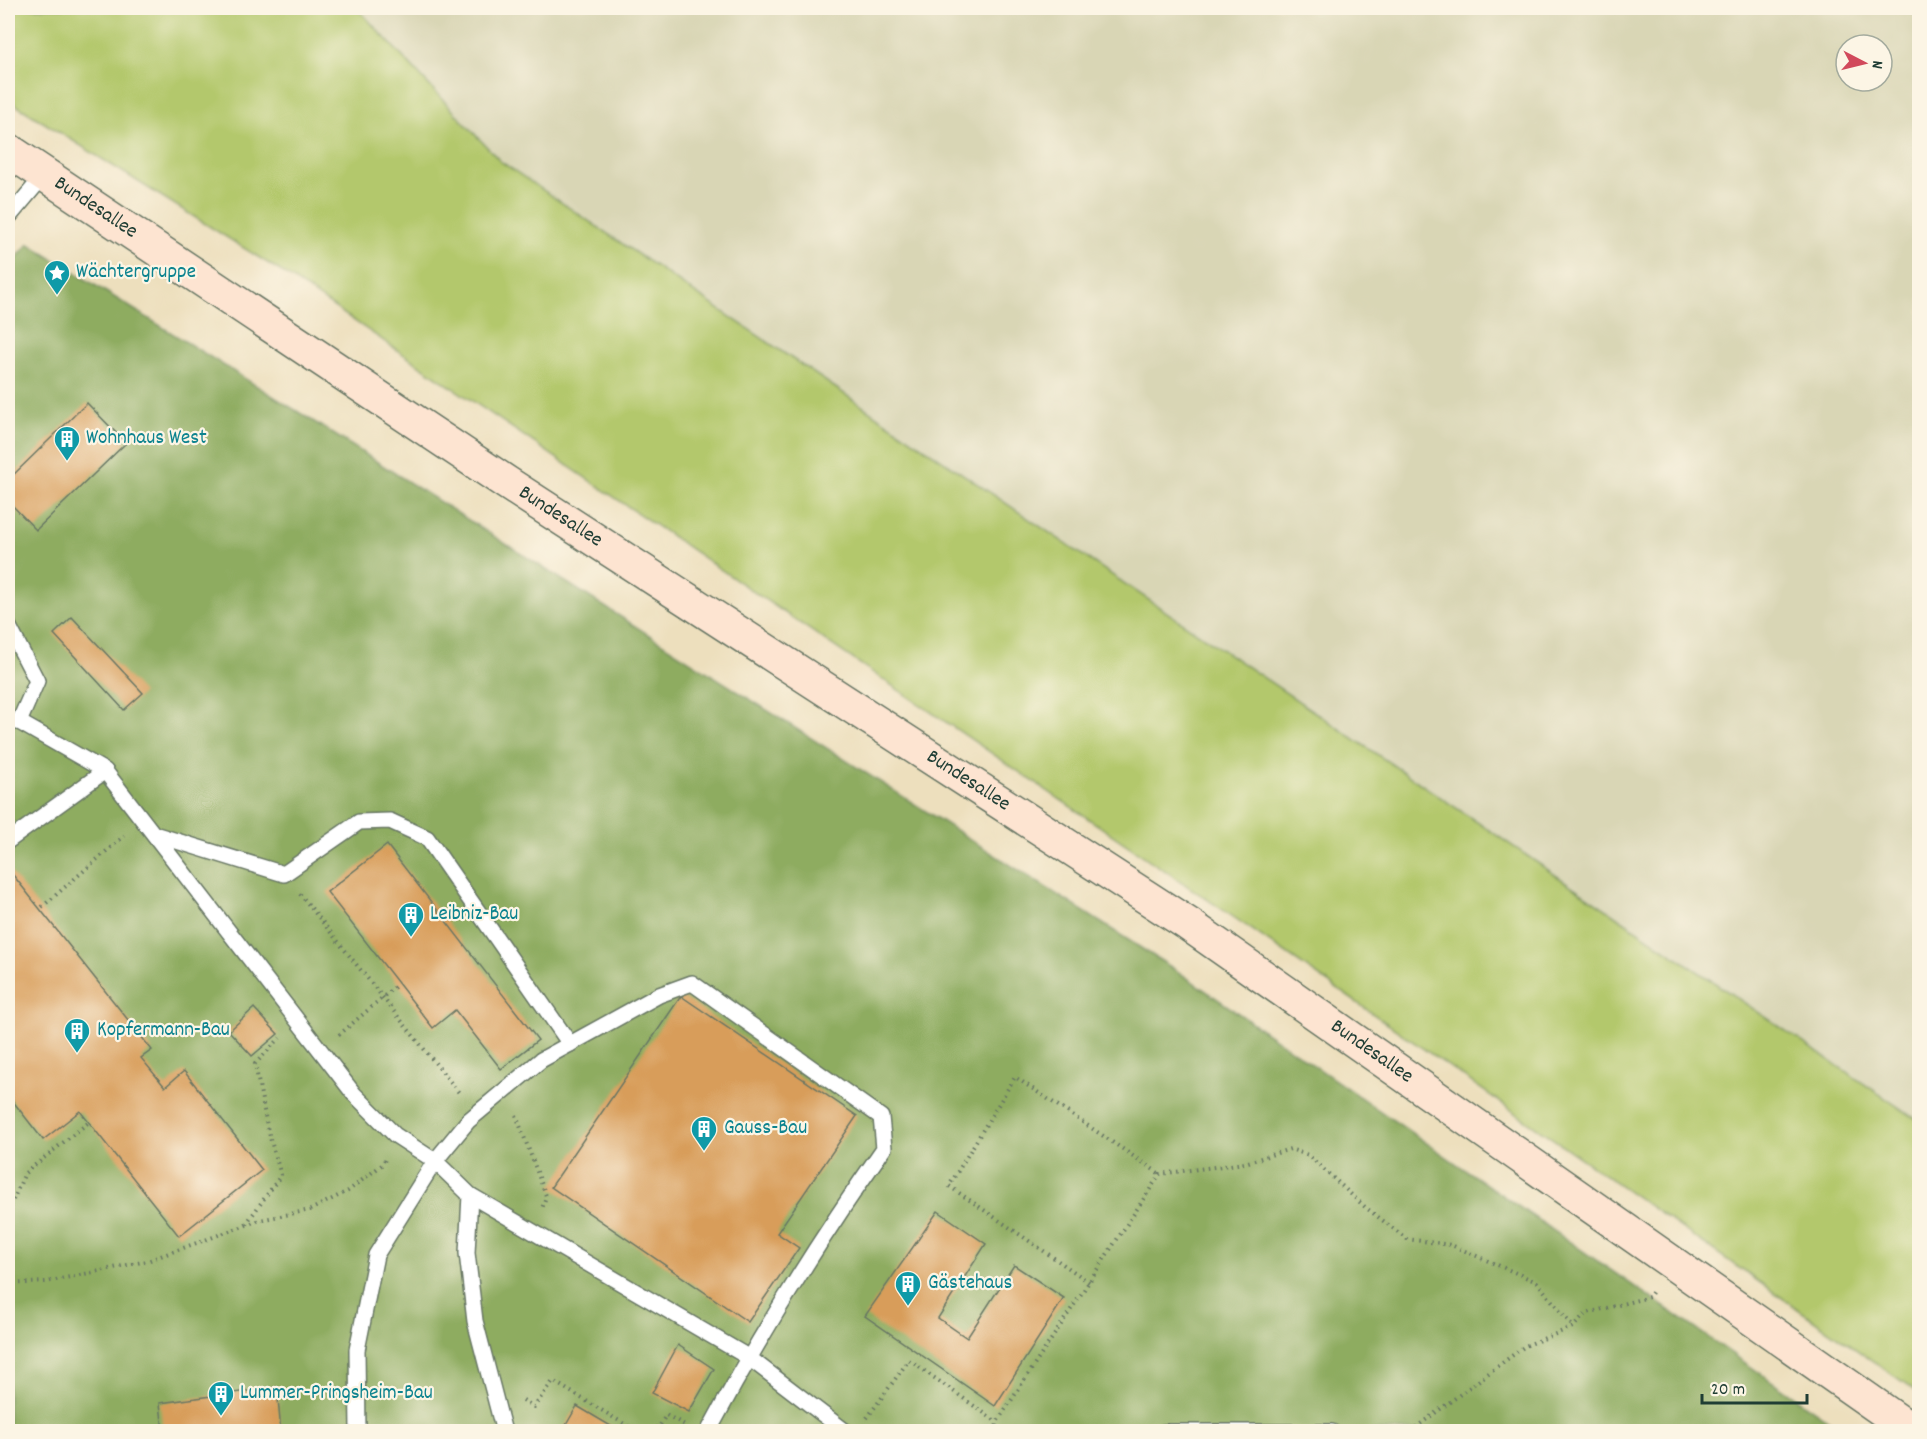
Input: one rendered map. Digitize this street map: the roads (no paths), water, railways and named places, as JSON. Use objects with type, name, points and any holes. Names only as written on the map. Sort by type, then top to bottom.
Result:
[{"type":"main road","name":"Bundesallee","points":[[8,150],[507,483],[1188,924],[1914,1431]]},
{"type":"lane","points":[[8,218],[45,174]]},
{"type":"lane","points":[[8,625],[37,681],[13,722],[105,771],[354,1094],[395,1135],[435,1161],[470,1195],[748,1357],[846,1431]]},
{"type":"lane","points":[[8,841],[105,771]]},
{"type":"lane","points":[[154,834],[284,874],[359,822],[390,821],[427,838],[570,1044]]},
{"type":"lane","points":[[358,1431],[357,1350],[376,1256],[435,1161],[476,1114],[541,1060],[659,995],[692,983],[881,1117],[884,1148],[840,1211],[748,1357],[708,1431]]},
{"type":"lane","points":[[470,1195],[467,1253],[475,1321],[504,1431]]},
{"type":"lane","points":[[1164,1431],[1332,1431]]},
{"type":"place","name":"Wächtergruppe","points":[[57,296]]},
{"type":"place","name":"Wohnhaus West","points":[[67,462]]},
{"type":"place","name":"Leibniz-Bau","points":[[411,938]]},
{"type":"place","name":"Kopfermann-Bau","points":[[77,1054]]},
{"type":"place","name":"Gauss-Bau","points":[[704,1152]]},
{"type":"place","name":"Gästehaus","points":[[908,1307]]},
{"type":"place","name":"Lummer-Pringsheim-Bau","points":[[221,1417]]}]
